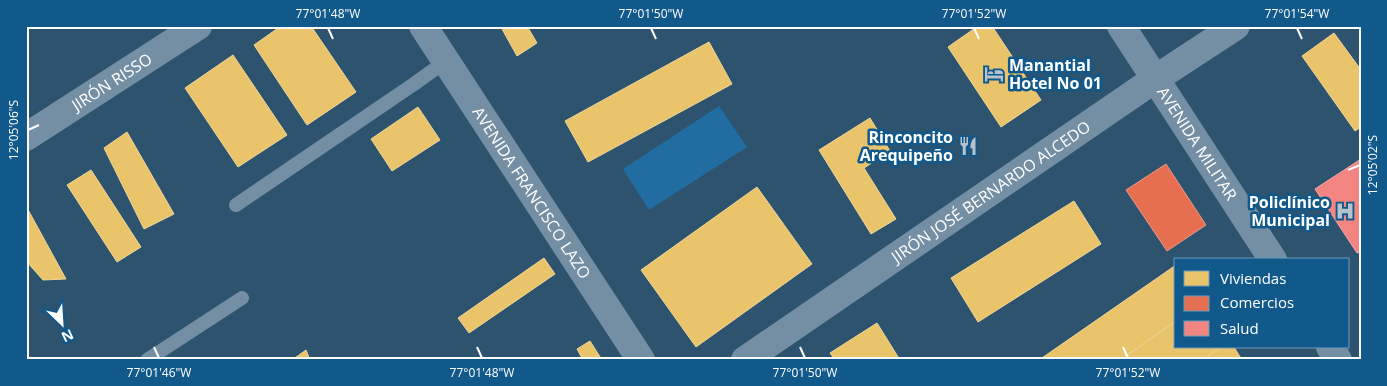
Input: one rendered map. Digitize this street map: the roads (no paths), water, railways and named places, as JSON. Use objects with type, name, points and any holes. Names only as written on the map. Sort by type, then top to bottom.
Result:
[{"type":"street","name":"JIRÓN RISSO","points":[[26,137],[198,26]]},
{"type":"street","name":"AVENIDA FRANCISCO LAZO","points":[[423,26],[640,360]]},
{"type":"street","name":"AVENIDA MILITAR","points":[[1120,26],[1272,258]]},
{"type":"street","name":"JIRÓN JOSÉ BERNARDO ALCEDO","points":[[745,360],[1236,26]]},
{"type":"street","points":[[1331,348],[1338,360]]},
{"type":"lane","points":[[236,205],[446,61]]},
{"type":"lane","points":[[147,360],[242,298]]},
{"type":"place","name":"Manantial Hotel No 01","points":[[994,74]]},
{"type":"place","name":"Rinconcito Arequipeño","points":[[968,146]]},
{"type":"place","name":"Policlínico Municipal","points":[[1345,211]]}]
